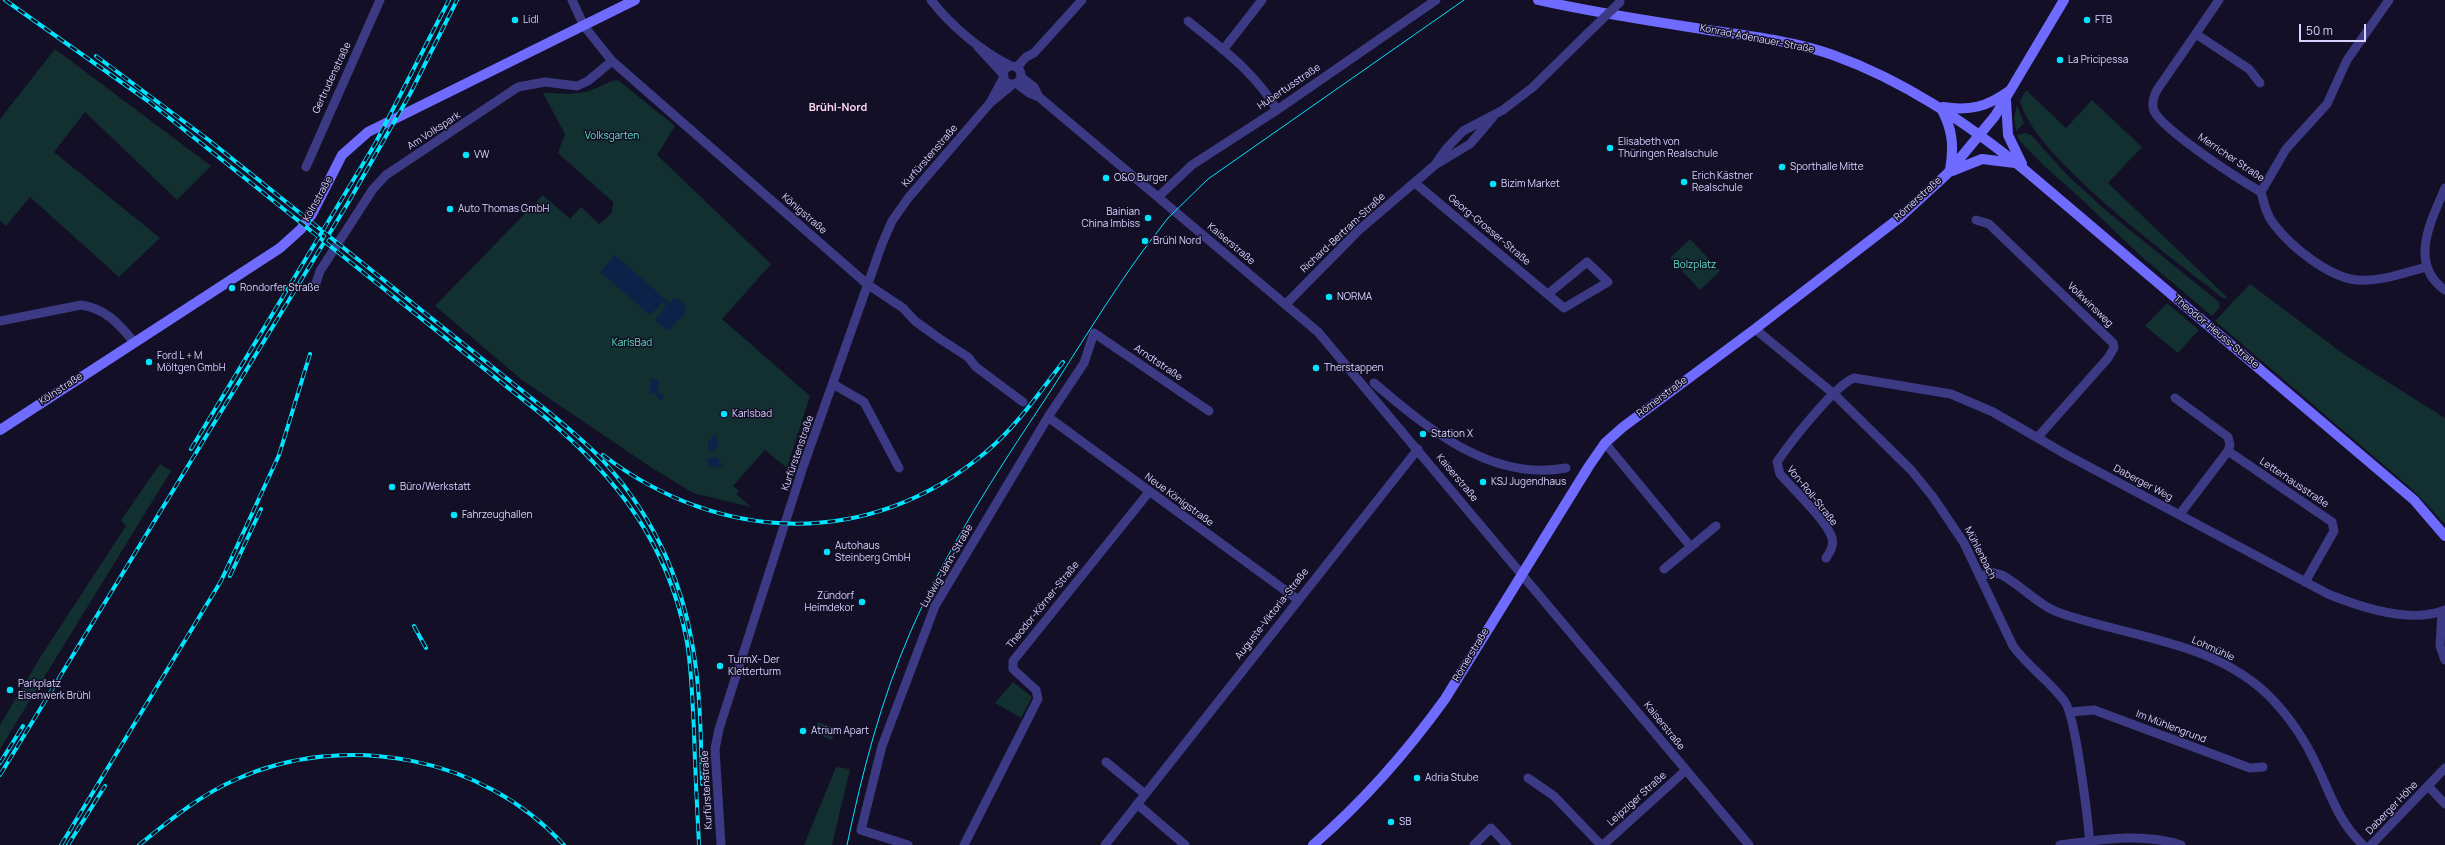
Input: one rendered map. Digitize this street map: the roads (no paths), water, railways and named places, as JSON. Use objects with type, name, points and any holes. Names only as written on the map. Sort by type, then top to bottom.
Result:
[{"type":"main road","name":"Kölnstraße","points":[[0,430],[280,248],[293,238],[312,214],[342,154],[368,132],[635,0]]},
{"type":"main road","name":"Konrad-Adenauer-Straße","points":[[1538,0],[1624,17],[1753,36],[1809,48],[1861,66],[1905,87],[1940,107],[1982,135]]},
{"type":"main road","name":"Römerstraße","points":[[1313,845],[1375,787],[1445,698],[1521,573],[1589,466],[1606,444],[1623,427],[1755,329],[1898,218],[1948,172],[1982,135],[2006,100],[2064,0]]},
{"type":"main road","points":[[1948,172],[1953,151],[1952,134],[1940,107],[1977,108],[1989,104],[2012,88]]},
{"type":"main road","points":[[2006,100],[2008,135],[2022,167]]},
{"type":"main road","name":"Theodor-Heuss-Straße","points":[[1982,135],[2022,167],[2414,500],[2445,536]]},
{"type":"main road","points":[[1948,172],[1982,159],[1995,159],[2022,167]]},
{"type":"street","name":"Gertrudenstraße","points":[[306,167],[380,0]]},
{"type":"street","points":[[572,0],[584,26]]},
{"type":"street","points":[[931,0],[945,17],[975,43],[1004,76],[1007,82],[1016,81],[1021,71],[975,43]]},
{"type":"street","points":[[1004,76],[1006,69],[1014,66],[1034,53],[1082,0]]},
{"type":"street","points":[[1223,50],[1262,0]]},
{"type":"street","name":"Hubertusstraße","points":[[1158,196],[1192,165],[1277,110],[1436,0]]},
{"type":"street","name":"Merricher Straße","points":[[2219,0],[2157,90],[2153,101],[2154,111],[2183,139],[2238,179],[2261,192],[2286,149],[2327,104],[2347,60],[2389,0]]},
{"type":"street","name":"Richard-Bertram-Straße","points":[[1435,165],[1446,149],[1463,131],[1493,117],[1533,87],[1621,1]]},
{"type":"street","points":[[1188,21],[1223,50],[1264,88],[1277,110]]},
{"type":"street","name":"Königstraße","points":[[584,26],[612,61],[867,284],[903,308],[915,321],[968,357],[976,367],[1022,402]]},
{"type":"street","points":[[2196,34],[2250,69],[2260,83]]},
{"type":"street","name":"Am Volkspark","points":[[315,286],[320,271],[373,189],[386,175],[518,87],[545,82],[577,86],[588,81],[612,61]]},
{"type":"street","name":"Kurfürstenstraße","points":[[990,103],[1004,76]]},
{"type":"street","name":"Kurfürstenstraße","points":[[720,845],[715,749],[719,729],[803,467],[867,284],[892,221],[909,197],[990,103],[1016,81]]},
{"type":"street","name":"Kaiserstraße","points":[[1016,81],[1034,87],[1039,97],[1286,304],[1318,332],[1412,427],[1418,449],[1749,845]]},
{"type":"street","name":"Richard-Bertram-Straße","points":[[1286,304],[1359,230],[1435,165],[1470,144],[1493,117]]},
{"type":"street","name":"Georg-Grosser-Straße","points":[[1415,183],[1564,308],[1608,282],[1587,262],[1548,294]]},
{"type":"street","points":[[2445,188],[2425,246],[2426,267],[2434,281],[2445,290]]},
{"type":"street","points":[[2261,192],[2266,211],[2273,223],[2318,264],[2330,272],[2357,280],[2374,280],[2426,267]]},
{"type":"street","name":"Volkwinsweg","points":[[1976,220],[1989,224],[2113,343],[2114,348],[2108,358],[2037,438]]},
{"type":"street","points":[[0,321],[81,305],[91,306],[101,310],[119,325],[134,342]]},
{"type":"street","name":"Mühlenbach","points":[[1755,329],[1834,394],[1911,470],[1933,497],[1964,543],[2013,646],[2023,659],[2057,692],[2071,712],[2090,843]]},
{"type":"street","name":"Arndtstraße","points":[[1094,332],[1210,411]]},
{"type":"street","name":"Ludwig-Jahn-Straße","points":[[908,845],[861,830],[882,746],[936,606],[1048,417],[1084,363],[1094,332]]},
{"type":"street","name":"Daberger Weg","points":[[1834,394],[1848,380],[1854,378],[1951,394],[1993,412],[2037,438],[2306,582],[2356,606],[2385,612],[2414,615],[2444,610]]},
{"type":"street","points":[[1374,383],[1412,427],[1444,438],[1488,460],[1528,469],[1553,470],[1566,468]]},
{"type":"street","points":[[833,384],[864,402],[899,468]]},
{"type":"street","name":"Von-Roll-Straße","points":[[1826,558],[1831,550],[1832,539],[1827,527],[1776,468],[1777,462],[1789,444],[1834,394]]},
{"type":"street","points":[[2175,398],[2228,437],[2230,445],[2228,451],[2180,514]]},
{"type":"street","name":"Neue Königstraße","points":[[1048,417],[1297,599]]},
{"type":"street","points":[[1606,444],[1691,547]]},
{"type":"street","name":"Auguste-Viktoria-Straße","points":[[1105,845],[1297,599],[1418,449]]},
{"type":"street","name":"Letterhausstraße","points":[[2228,451],[2332,522],[2334,530],[2306,582]]},
{"type":"street","name":"Theodor-Körner-Straße","points":[[964,845],[1038,698],[1036,690],[1013,669],[1013,661],[1149,492]]},
{"type":"street","points":[[1664,569],[1716,526]]},
{"type":"street","name":"Lohmühle","points":[[1980,577],[1991,572],[2002,575],[2061,614],[2176,645],[2211,658],[2247,678],[2273,700],[2292,723],[2318,766],[2338,815],[2351,833],[2364,845]]},
{"type":"street","points":[[2444,610],[2440,646],[2445,660]]},
{"type":"street","name":"Im Mühlengrund","points":[[2071,712],[2094,710],[2250,768],[2263,767]]},
{"type":"street","points":[[1106,762],[1145,794]]},
{"type":"street","name":"Daberger Höhe","points":[[2371,845],[2445,768]]},
{"type":"street","name":"Leipziger Straße","points":[[1602,845],[1686,770]]},
{"type":"street","points":[[1528,778],[1554,796],[1602,845]]},
{"type":"street","name":"Daberger Höhe","points":[[2428,786],[2445,804]]},
{"type":"street","points":[[1137,804],[1185,845]]},
{"type":"street","points":[[1474,845],[1491,828],[1507,845]]},
{"type":"street","points":[[2060,845],[2150,838],[2181,845]]},
{"type":"water","points":[[615,255],[671,304],[672,299],[678,299],[686,306],[685,313],[670,329],[666,330],[655,320],[666,306],[663,302],[650,315],[600,272]]},
{"type":"water","points":[[651,378],[659,380],[657,392],[664,395],[662,400],[658,399],[656,393],[649,394]]},
{"type":"water","points":[[715,434],[719,445],[712,452],[708,449],[708,442]]},
{"type":"water","points":[[717,457],[723,465],[716,468],[709,466],[707,461],[709,458]]},
{"type":"tram line","points":[[847,845],[859,791],[881,711],[900,658],[924,602],[939,572],[990,483],[1105,306],[1142,252],[1168,218],[1208,179],[1464,0]]},
{"type":"railway","points":[[5,0],[148,101],[546,418],[596,464],[617,489],[636,515],[666,572],[677,603],[686,637],[692,684],[699,845]]},
{"type":"railway","points":[[191,449],[375,144],[449,0]]},
{"type":"railway","points":[[0,775],[348,203],[410,94],[457,0]]},
{"type":"railway","points":[[96,56],[210,141],[550,413],[586,444],[606,464],[641,510],[655,534],[667,559],[677,586],[692,640],[698,683],[702,784]]},
{"type":"railway","points":[[61,845],[221,581],[279,455],[310,354]]},
{"type":"railway","points":[[603,455],[649,485],[696,506],[746,519],[796,524],[845,519],[894,506],[941,484],[986,452],[1018,420],[1063,362]]},
{"type":"railway","points":[[230,576],[261,509]]},
{"type":"railway","points":[[414,626],[426,648]]},
{"type":"railway","points":[[0,763],[23,726]]},
{"type":"railway","points":[[139,845],[198,800],[223,785],[237,779],[279,764],[322,757],[367,755],[411,761],[453,772],[494,790],[531,815],[564,845]]},
{"type":"railway","points":[[68,845],[105,786]]},
{"type":"place","name":"Lidl","points":[[515,20]]},
{"type":"place","name":"FTB","points":[[2087,20]]},
{"type":"place","name":"La Pricipessa","points":[[2060,60]]},
{"type":"place","name":"Elisabeth von Thüringen Realschule","points":[[1610,148]]},
{"type":"place","name":"VW","points":[[466,155]]},
{"type":"place","name":"Sporthalle Mitte","points":[[1782,167]]},
{"type":"place","name":"O&O Burger","points":[[1106,178]]},
{"type":"place","name":"Erich Kästner Realschule","points":[[1684,182]]},
{"type":"place","name":"Bizim Market","points":[[1493,184]]},
{"type":"place","name":"Auto Thomas GmbH","points":[[450,209]]},
{"type":"place","name":"Bainian China Imbiss","points":[[1148,218]]},
{"type":"place","name":"Brühl Nord","points":[[1145,241]]},
{"type":"place","name":"Rondorfer Straße","points":[[232,288]]},
{"type":"place","name":"NORMA","points":[[1329,297]]},
{"type":"place","name":"Ford L + M Möltgen GmbH","points":[[149,362]]},
{"type":"place","name":"Therstappen","points":[[1316,368]]},
{"type":"place","name":"Karlsbad","points":[[724,414]]},
{"type":"place","name":"Station X","points":[[1423,434]]},
{"type":"place","name":"KSJ Jugendhaus","points":[[1483,482]]},
{"type":"place","name":"Büro/Werkstatt","points":[[392,487]]},
{"type":"place","name":"Fahrzeughallen","points":[[454,515]]},
{"type":"place","name":"Autohaus Steinberg GmbH","points":[[827,552]]},
{"type":"place","name":"Zündorf Heimdekor","points":[[862,602]]},
{"type":"place","name":"TurmX- Der Kletterturm","points":[[720,666]]},
{"type":"place","name":"Parkplatz Eisenwerk Brühl","points":[[10,690]]},
{"type":"place","name":"Atrium Apart","points":[[803,731]]},
{"type":"place","name":"Adria Stube","points":[[1417,778]]},
{"type":"place","name":"SB","points":[[1391,822]]},
{"type":"district","name":"Brühl-Nord","points":[[838,108]]},
{"type":"park label","name":"Volksgarten","points":[[612,136]]},
{"type":"park label","name":"Bolzplatz","points":[[1695,265]]},
{"type":"park label","name":"KarlsBad","points":[[632,343]]}]
